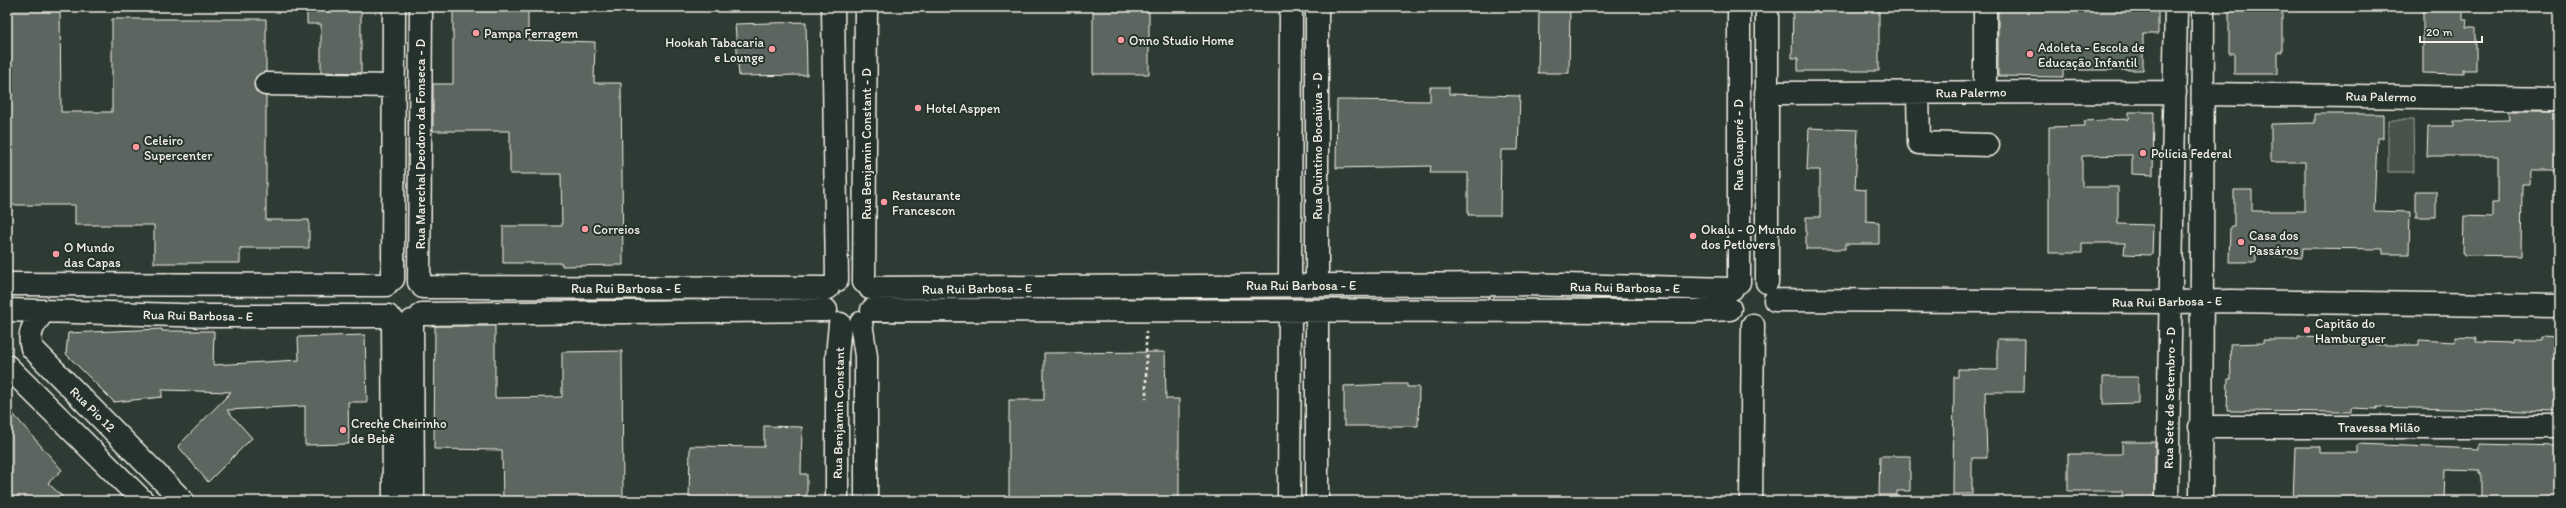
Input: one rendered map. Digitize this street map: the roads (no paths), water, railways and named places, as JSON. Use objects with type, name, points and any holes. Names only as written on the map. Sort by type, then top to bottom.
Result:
[{"type":"street","name":"Rua Marechal Deodoro da Fonseca - D","points":[[390,282],[394,7]]},
{"type":"street","name":"Rua Marechal Deodoro da Fonseca - D","points":[[421,7],[421,284]]},
{"type":"street","points":[[833,7],[832,284],[825,294],[850,317],[866,356],[866,501]]},
{"type":"street","name":"Rua Benjamin Constant - D","points":[[850,317],[873,302],[867,285],[866,7]]},
{"type":"street","name":"Rua Quintino Bocaiúva - D","points":[[1290,284],[1291,7]]},
{"type":"street","name":"Rua Quintino Bocaiúva - D","points":[[1317,7],[1317,284]]},
{"type":"street","name":"Rua Guaporé - D","points":[[1734,294],[1739,7]]},
{"type":"street","points":[[1767,7],[1767,239],[1771,291],[1769,317],[1762,323],[1753,325],[1743,323],[1735,317],[1734,294],[1748,279],[1771,291]]},
{"type":"street","points":[[1985,7],[1986,91]]},
{"type":"street","name":"Rua Sete de Setembro - D","points":[[2167,501],[2172,302],[2176,7]]},
{"type":"street","points":[[2201,501],[2200,427],[2204,94],[2203,7]]},
{"type":"street","points":[[266,84],[394,86]]},
{"type":"street","name":"Rua Palermo","points":[[1766,93],[1918,93],[1986,91],[2175,92]]},
{"type":"street","points":[[1918,93],[1919,143],[1988,145]]},
{"type":"street","name":"Rua Palermo","points":[[2204,94],[2559,99]]},
{"type":"street","points":[[7,284],[390,282],[401,276],[411,277],[421,284],[427,296],[426,305],[404,318]]},
{"type":"street","name":"Rua Rui Barbosa - E","points":[[421,284],[832,284],[851,276],[867,285],[1522,284],[1734,294]]},
{"type":"street","points":[[390,282],[382,301],[382,306],[404,318]]},
{"type":"street","name":"Rua Rui Barbosa - E","points":[[1771,291],[2172,302],[2559,306]]},
{"type":"street","name":"Rua Rui Barbosa - E","points":[[7,310],[211,316],[404,318],[850,317],[1146,311],[1694,311],[1734,294]]},
{"type":"street","name":"Rua Pio 12","points":[[44,311],[34,323],[29,338],[32,348],[182,501]]},
{"type":"street","points":[[1289,501],[1290,311]]},
{"type":"street","points":[[1317,311],[1317,501]]},
{"type":"street","name":"Rua Benjamin Constant","points":[[837,501],[837,356],[850,317]]},
{"type":"street","points":[[394,501],[404,318]]},
{"type":"street","points":[[404,318],[414,501]]},
{"type":"street","points":[[1751,501],[1753,325]]},
{"type":"street","points":[[7,366],[143,501]]},
{"type":"street","name":"Travessa Milão","points":[[2200,427],[2559,427]]},
{"type":"street","points":[[122,480],[142,459]]},
{"type":"place","name":"Pampa Ferragem","points":[[476,33]]},
{"type":"place","name":"Onno Studio Home","points":[[1121,40]]},
{"type":"place","name":"Hookah Tabacaria e Lounge","points":[[772,49]]},
{"type":"place","name":"Adoleta - Escola de Educação Infantil","points":[[2030,54]]},
{"type":"place","name":"Hotel Asppen","points":[[918,108]]},
{"type":"place","name":"Celeiro Supercenter","points":[[136,147]]},
{"type":"place","name":"Polícia Federal","points":[[2143,153]]},
{"type":"place","name":"Restaurante Francescon","points":[[884,202]]},
{"type":"place","name":"Correios","points":[[585,229]]},
{"type":"place","name":"Okalu - O Mundo dos Petlovers","points":[[1693,236]]},
{"type":"place","name":"Casa dos Passáros","points":[[2241,242]]},
{"type":"place","name":"O Mundo das Capas","points":[[56,254]]},
{"type":"place","name":"Capitão do Hamburguer","points":[[2307,330]]},
{"type":"place","name":"Creche Cheirinho de Bebê","points":[[343,430]]}]
